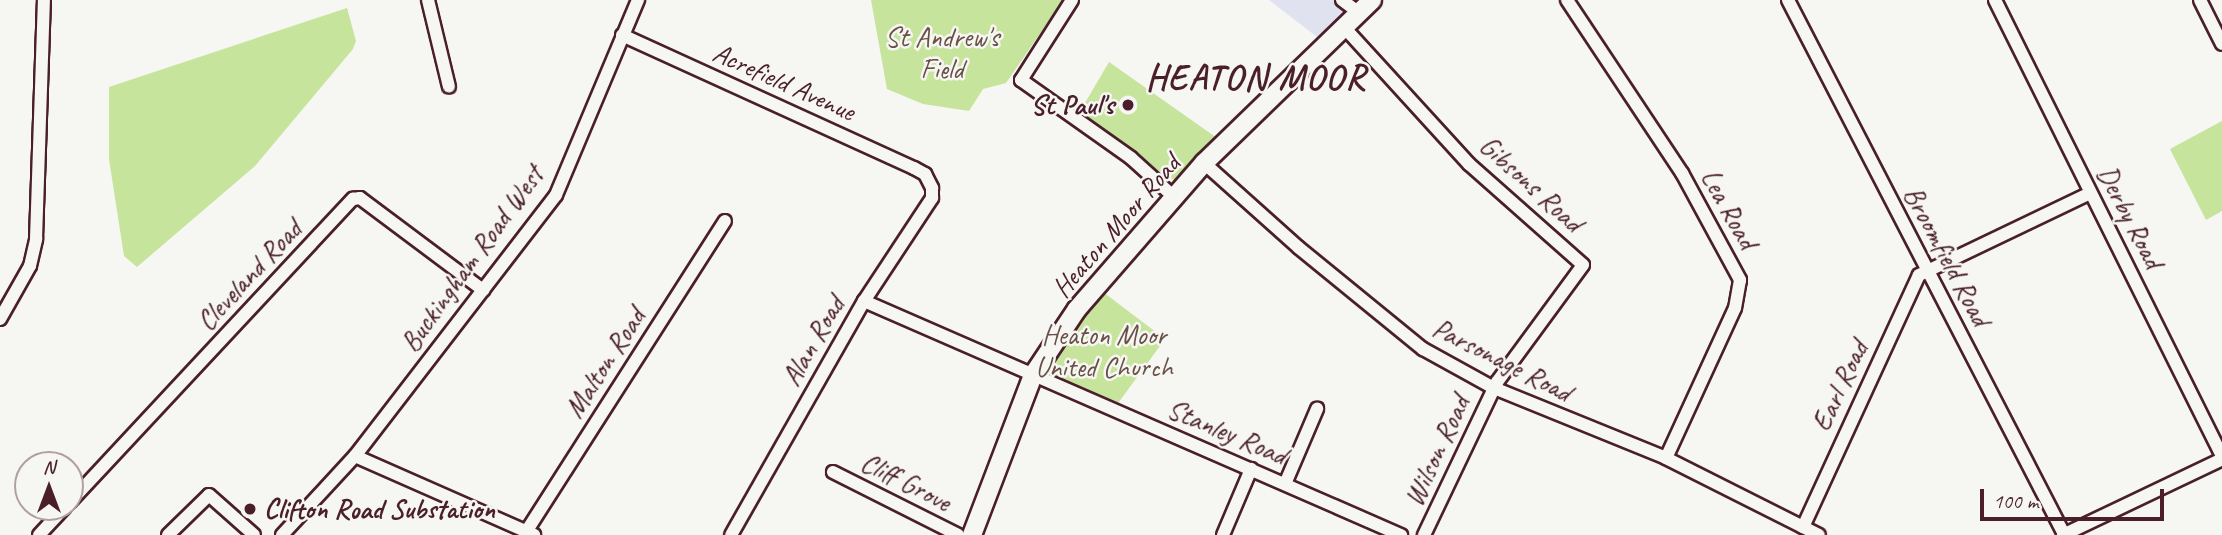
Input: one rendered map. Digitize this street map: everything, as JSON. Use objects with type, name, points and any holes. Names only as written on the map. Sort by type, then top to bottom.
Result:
[{"type":"main road","name":"Heaton Moor Road","points":[[972,535],[1032,375],[1077,309],[1204,163],[1372,0]]},
{"type":"street","points":[[0,319],[30,265],[36,239],[44,0]]},
{"type":"street","points":[[428,0],[449,87]]},
{"type":"street","name":"Buckingham Road West","points":[[282,535],[355,456],[556,195],[638,0]]},
{"type":"street","points":[[1072,0],[1021,80],[1130,158],[1173,197]]},
{"type":"street","points":[[1342,0],[1358,12]]},
{"type":"street","name":"Lea Road","points":[[1567,0],[1589,26],[1682,173],[1740,280],[1735,308],[1666,458]]},
{"type":"street","name":"Broomfield Road","points":[[1788,0],[2063,535]]},
{"type":"street","name":"Derby Road","points":[[1995,0],[2222,458]]},
{"type":"street","points":[[2200,0],[2222,44]]},
{"type":"street","name":"Gibsons Road","points":[[1343,26],[1469,164],[1583,265],[1494,388]]},
{"type":"street","name":"Acrefield Avenue","points":[[622,36],[925,174]]},
{"type":"street","name":"Parsonage Road","points":[[1204,163],[1391,325],[1423,349],[1494,388],[1666,458],[1819,535]]},
{"type":"street","name":"Alan Road","points":[[731,535],[864,301],[932,198],[925,174]]},
{"type":"street","points":[[1926,270],[2090,193]]},
{"type":"street","name":"Cleveland Road","points":[[84,487],[353,199],[360,198],[483,290]]},
{"type":"street","name":"Malton Road","points":[[530,533],[725,221]]},
{"type":"street","name":"Earl Road","points":[[1802,527],[1919,275],[1926,270]]},
{"type":"street","name":"Stanley Road","points":[[864,301],[1401,535]]},
{"type":"street","name":"Wilson Road","points":[[1424,535],[1494,388]]},
{"type":"street","points":[[1285,484],[1317,408]]},
{"type":"street","points":[[355,456],[530,533]]},
{"type":"street","points":[[2063,535],[2222,458]]},
{"type":"street","points":[[1223,535],[1251,469]]},
{"type":"street","name":"Cliff Grove","points":[[833,472],[958,535]]},
{"type":"street","points":[[168,535],[209,495],[254,535]]},
{"type":"street","points":[[39,535],[52,521]]},
{"type":"shaded area","points":[[1269,0],[1357,0],[1317,37]]},
{"type":"green space","name":"St Andrew's Field","points":[[871,0],[1063,0],[1006,83],[983,89],[969,111],[923,104],[887,89]]},
{"type":"green space","points":[[347,8],[356,41],[353,49],[255,166],[137,267],[124,256],[109,159],[109,87]]},
{"type":"green space","points":[[1109,62],[1217,138],[1174,180],[1075,120]]},
{"type":"green space","points":[[2222,121],[2222,211],[2206,220],[2170,149]]},
{"type":"green space","name":"Heaton Moor United Church","points":[[1103,292],[1165,339],[1116,406],[1039,372],[1079,315]]},
{"type":"place","name":"St Paul's","points":[[1128,105]]},
{"type":"place","name":"Clifton Road Substation","points":[[250,509]]},
{"type":"district","name":"HEATON MOOR","points":[[1256,78]]}]
